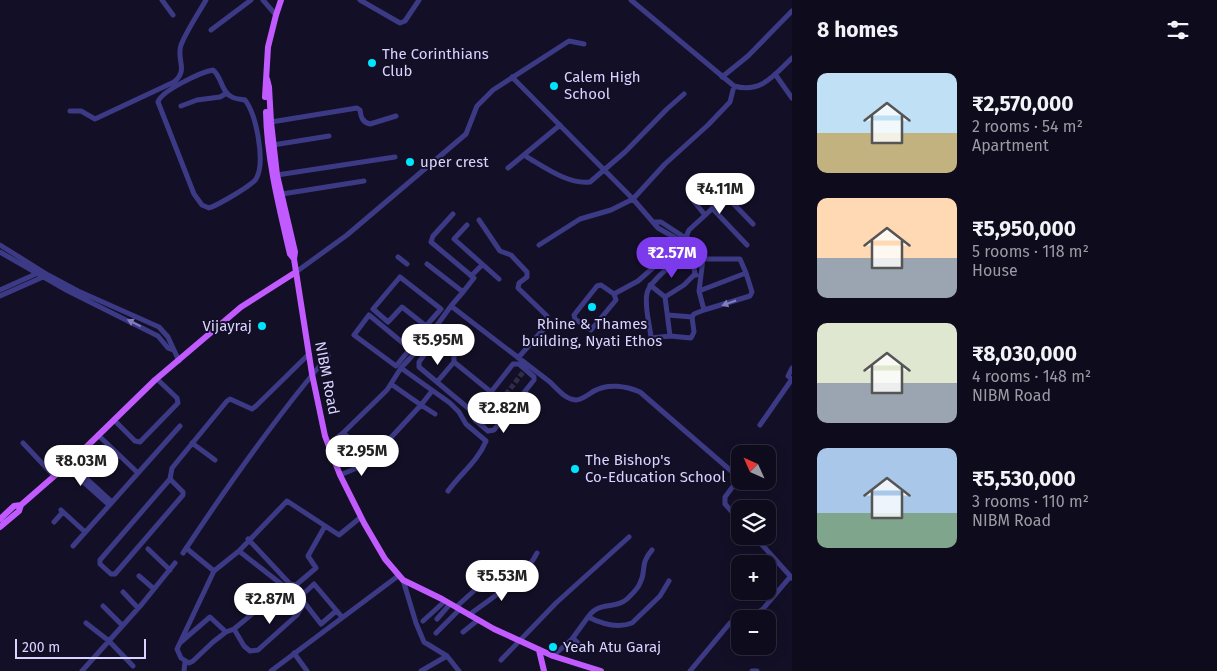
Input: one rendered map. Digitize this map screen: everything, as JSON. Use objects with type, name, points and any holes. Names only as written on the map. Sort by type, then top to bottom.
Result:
[{"type":"main road","points":[[281,0],[268,47],[265,87],[266,123],[290,254],[294,259]]},
{"type":"main road","name":"NIBM Road","points":[[267,79],[270,87],[273,164],[295,252],[294,259],[312,374],[328,444],[340,475],[361,518],[385,560],[401,578],[518,641],[553,656],[601,671]]},
{"type":"main road","points":[[0,528],[19,511],[21,505],[75,458],[157,379],[242,307],[296,272]]},
{"type":"main road","points":[[0,519],[14,506],[21,505]]},
{"type":"main road","points":[[539,650],[544,671]]},
{"type":"street","points":[[162,0],[173,15]]},
{"type":"street","points":[[70,110],[81,111],[95,119],[174,82],[182,73],[181,46],[206,0]]},
{"type":"street","points":[[211,30],[251,0]]},
{"type":"street","points":[[263,0],[276,14]]},
{"type":"street","points":[[360,0],[400,23],[405,21],[419,0]]},
{"type":"street","points":[[632,0],[734,86],[750,88],[761,85],[776,74],[792,58]]},
{"type":"street","points":[[722,77],[748,56],[792,11]]},
{"type":"street","points":[[296,272],[347,235],[466,134],[477,106],[493,90],[569,41],[584,44]]},
{"type":"street","points":[[213,70],[227,93],[232,97],[244,100],[248,105],[254,118],[258,140],[259,167],[258,176],[250,185],[210,208],[202,205],[194,194],[159,108],[159,98],[163,94],[205,72],[213,70]]},
{"type":"street","points":[[776,74],[792,98]]},
{"type":"street","points":[[512,77],[604,169],[658,228],[690,243],[687,247]]},
{"type":"street","points":[[539,245],[580,220],[611,210],[633,199],[665,164],[730,102],[734,86]]},
{"type":"street","points":[[181,106],[197,100],[220,97],[227,93]]},
{"type":"street","points":[[525,154],[544,167],[574,181],[590,182],[625,152],[684,94]]},
{"type":"street","points":[[271,122],[357,108],[360,110],[361,118],[370,124],[396,116]]},
{"type":"street","points":[[508,168],[560,125]]},
{"type":"street","points":[[273,146],[329,136]]},
{"type":"street","points":[[277,175],[395,157]]},
{"type":"street","points":[[259,167],[273,164]]},
{"type":"street","points":[[705,215],[692,199],[712,180],[753,224]]},
{"type":"street","points":[[282,194],[364,181]]},
{"type":"street","points":[[614,294],[638,281],[726,196]]},
{"type":"street","points":[[712,208],[747,244]]},
{"type":"street","points":[[328,444],[343,433],[391,384],[474,279],[431,242],[433,236],[453,214]]},
{"type":"street","points":[[480,220],[500,251],[514,258],[527,272],[526,277],[519,283],[518,288],[549,320],[548,324],[518,358]]},
{"type":"street","points":[[467,225],[454,239],[499,279]]},
{"type":"street","points":[[668,315],[692,317],[694,314],[704,310],[750,296],[752,292],[740,259],[702,259],[687,247],[683,248],[682,240]]},
{"type":"street","points":[[0,245],[43,274]]},
{"type":"street","points":[[0,252],[78,291],[159,327],[168,337],[179,361]]},
{"type":"street","points":[[692,317],[693,337],[670,336],[651,338],[647,296],[650,286],[682,255],[694,268],[695,274],[700,279]]},
{"type":"street","points":[[398,257],[407,264]]},
{"type":"street","points":[[702,259],[699,291],[704,310]]},
{"type":"street","points":[[427,264],[463,292]]},
{"type":"street","points":[[471,276],[482,264]]},
{"type":"street","points":[[699,291],[746,273]]},
{"type":"street","points":[[0,290],[43,274]]},
{"type":"street","points":[[0,296],[43,274]]},
{"type":"street","points":[[665,297],[684,285],[695,274]]},
{"type":"street","points":[[438,382],[454,362],[454,356],[459,350],[435,330],[426,326],[402,307],[388,322],[373,309],[400,277],[445,314]]},
{"type":"street","points":[[601,285],[614,294],[616,300],[593,329],[588,329],[574,318],[577,311],[598,286],[601,285]]},
{"type":"street","points":[[650,286],[665,297],[670,336]]},
{"type":"street","points":[[451,306],[563,394],[573,399],[581,399],[596,389],[609,386],[627,387],[640,392],[737,476],[737,481],[725,497],[725,504],[731,511]]},
{"type":"street","points":[[426,326],[439,310]]},
{"type":"street","points":[[410,349],[396,366],[354,335],[369,315],[415,353]]},
{"type":"street","points":[[436,339],[419,364],[475,416],[488,431],[494,430],[534,380],[534,377],[517,363],[513,364],[491,392],[475,416],[469,427]]},
{"type":"street","points":[[170,479],[183,492],[183,495],[115,574],[111,574],[100,564],[100,560],[170,479],[172,468],[227,401],[234,399],[252,409],[309,354]]},
{"type":"street","points":[[214,571],[185,550],[269,428],[328,356]]},
{"type":"street","points":[[454,362],[491,392]]},
{"type":"street","points":[[402,368],[455,407],[469,427],[484,439],[485,444],[468,470],[460,475],[448,491]]},
{"type":"street","points":[[760,425],[792,379],[788,376],[792,368]]},
{"type":"street","points":[[114,420],[135,441],[140,442],[178,403],[177,398],[157,379]]},
{"type":"street","points":[[391,384],[435,414]]},
{"type":"street","points":[[340,475],[364,464],[373,457],[432,391]]},
{"type":"street","points":[[73,546],[180,426]]},
{"type":"street","points":[[343,433],[373,457]]},
{"type":"street","points":[[98,435],[138,473]]},
{"type":"street","points":[[23,442],[54,476]]},
{"type":"street","points":[[192,443],[215,460]]},
{"type":"street","points":[[106,468],[119,455]]},
{"type":"street","points":[[75,458],[76,468],[110,504]]},
{"type":"street","points":[[62,469],[72,472],[91,486]]},
{"type":"street","points":[[285,587],[234,629],[226,632],[193,661],[185,662],[181,658],[177,649],[214,571],[239,551],[248,539],[287,501],[339,534],[361,518]]},
{"type":"street","points":[[54,522],[62,511],[85,532]]},
{"type":"street","points":[[248,539],[290,584],[296,585],[316,568],[308,556],[325,526]]},
{"type":"street","points":[[501,660],[574,586],[629,537]]},
{"type":"street","points":[[690,671],[730,623],[763,609],[791,578],[762,545]]},
{"type":"street","points":[[148,549],[170,570]]},
{"type":"street","points":[[553,656],[573,638],[588,616],[597,608],[622,602],[627,598],[641,583],[643,564],[652,550]]},
{"type":"street","points":[[234,629],[244,646],[250,651],[258,650],[300,611],[302,606],[285,587],[239,551]]},
{"type":"street","points":[[470,616],[521,574],[537,553]]},
{"type":"street","points":[[82,671],[175,563]]},
{"type":"street","points":[[139,576],[154,589]]},
{"type":"street","points":[[271,671],[342,617],[401,578],[422,639],[426,644],[447,656],[460,671]]},
{"type":"street","points":[[588,616],[610,625],[630,624],[660,596],[669,580]]},
{"type":"street","points":[[336,611],[321,624],[300,597],[314,584],[342,617]]},
{"type":"street","points":[[424,621],[453,605],[476,589]]},
{"type":"street","points":[[123,592],[138,608]]},
{"type":"street","points":[[437,619],[453,605]]},
{"type":"street","points":[[436,633],[453,605]]},
{"type":"street","points":[[103,606],[122,625]]},
{"type":"street","points":[[179,644],[210,617],[226,632]]},
{"type":"street","points":[[464,632],[478,620]]},
{"type":"street","points":[[86,623],[109,641],[133,666]]},
{"type":"street","points":[[573,638],[585,650]]},
{"type":"street","points":[[294,653],[307,671]]},
{"type":"street","points":[[421,671],[447,656]]},
{"type":"street","points":[[184,671],[185,662]]},
{"type":"street","points":[[752,671],[757,671]]},
{"type":"tunnel","points":[[483,424],[524,371]]},
{"type":"place","name":"The Corinthians Club","points":[[372,63]]},
{"type":"place","name":"Calem High School","points":[[554,86]]},
{"type":"place","name":"uper crest","points":[[410,162]]},
{"type":"place","name":"Rhine & Thames building, Nyati Ethos","points":[[592,307]]},
{"type":"place","name":"Vijayraj","points":[[262,326]]},
{"type":"place","name":"The Bishop's Co-Education School","points":[[575,469]]},
{"type":"place","name":"Yeah Atu Garaj","points":[[553,647]]}]
